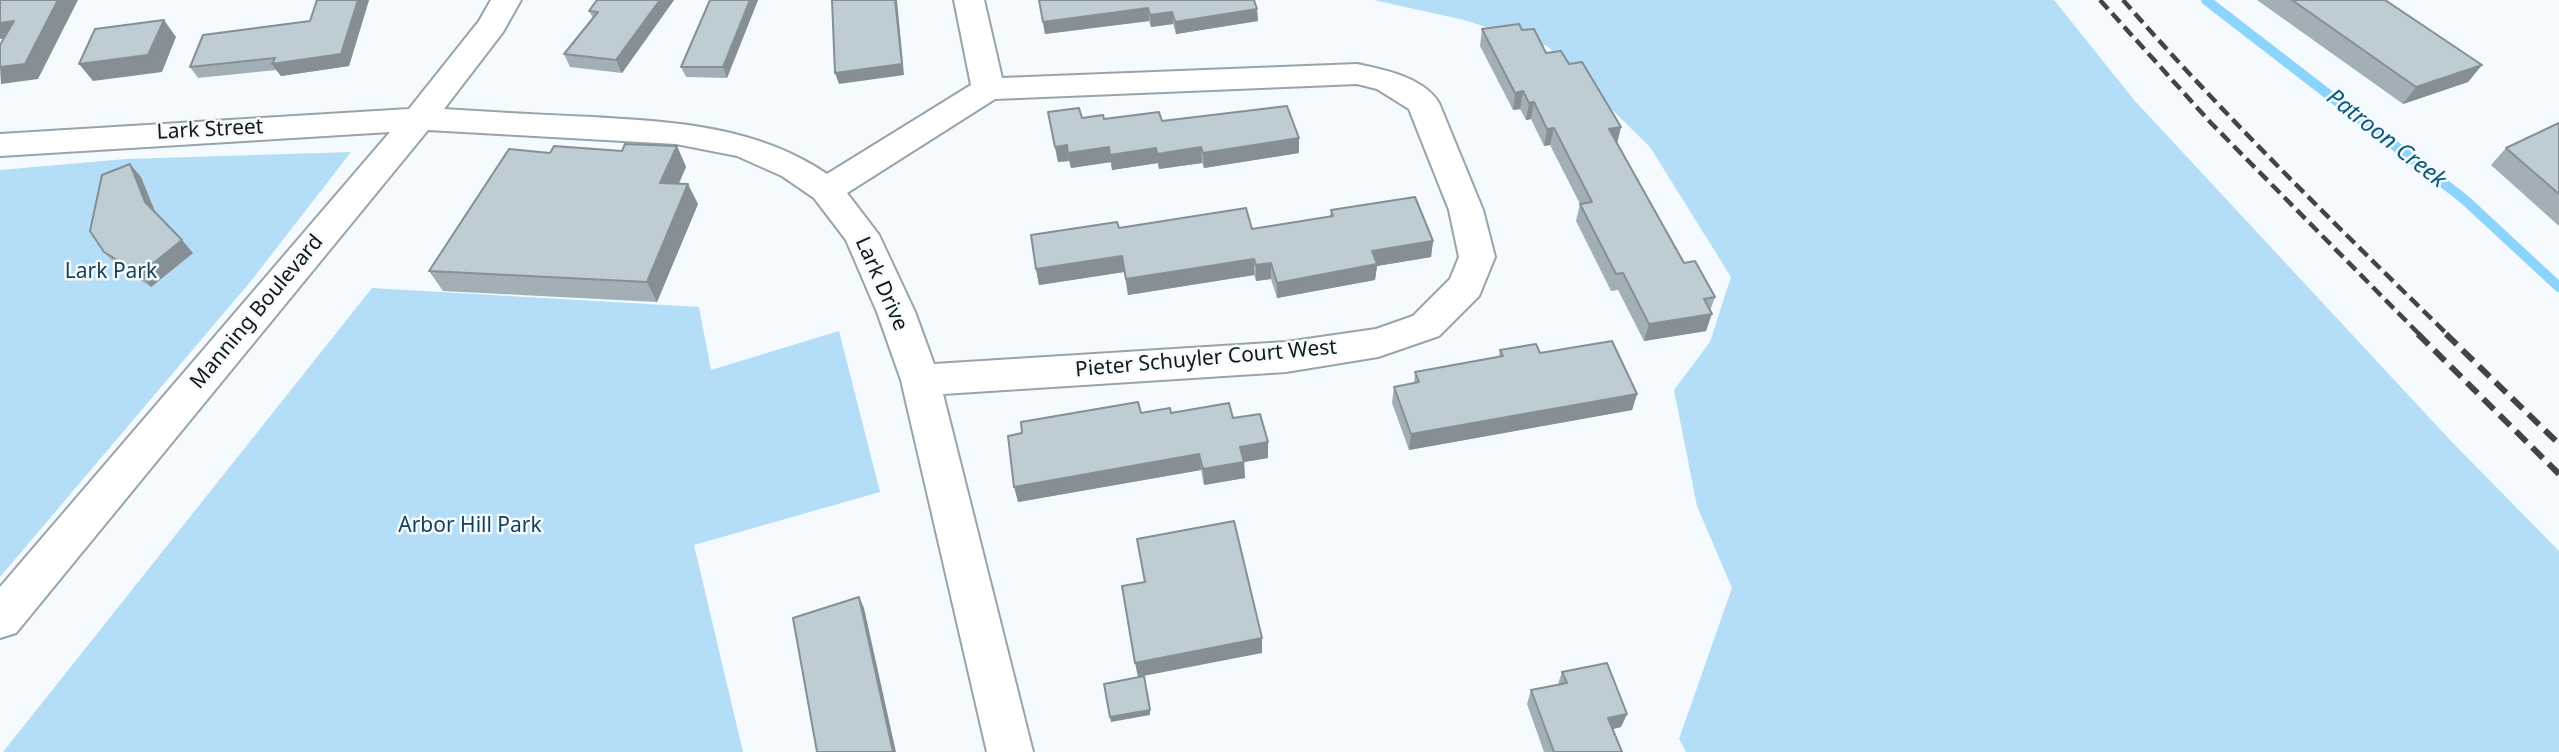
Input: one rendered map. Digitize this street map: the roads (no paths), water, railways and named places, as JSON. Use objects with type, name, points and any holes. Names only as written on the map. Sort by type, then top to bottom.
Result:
[{"type":"street","name":"Manning Boulevard","points":[[0,619],[419,119],[492,25],[506,0]]},
{"type":"street","points":[[969,0],[988,89]]},
{"type":"street","name":"Pieter Schuyler Court West","points":[[826,190],[988,89],[1357,74],[1387,81],[1423,103],[1466,210],[1477,257],[1466,286],[1426,327],[1378,343],[1286,357],[920,380]]},
{"type":"street","name":"Lark Street","points":[[0,145],[419,119]]},
{"type":"street","name":"Lark Drive","points":[[419,119],[663,132],[699,137],[745,146],[774,158],[826,190],[861,235],[896,312],[920,380],[1010,752]]},
{"type":"waterway","name":"Patroon Creek","points":[[2206,0],[2464,199],[2559,287]]},
{"type":"railway","points":[[2100,0],[2211,123],[2420,335]]},
{"type":"railway","points":[[2123,0],[2242,129],[2448,335]]},
{"type":"railway","points":[[2418,334],[2559,474]]},
{"type":"railway","points":[[2446,334],[2559,444]]},
{"type":"park label","name":"Lark Park","points":[[111,272]]},
{"type":"park label","name":"Arbor Hill Park","points":[[470,526]]}]
